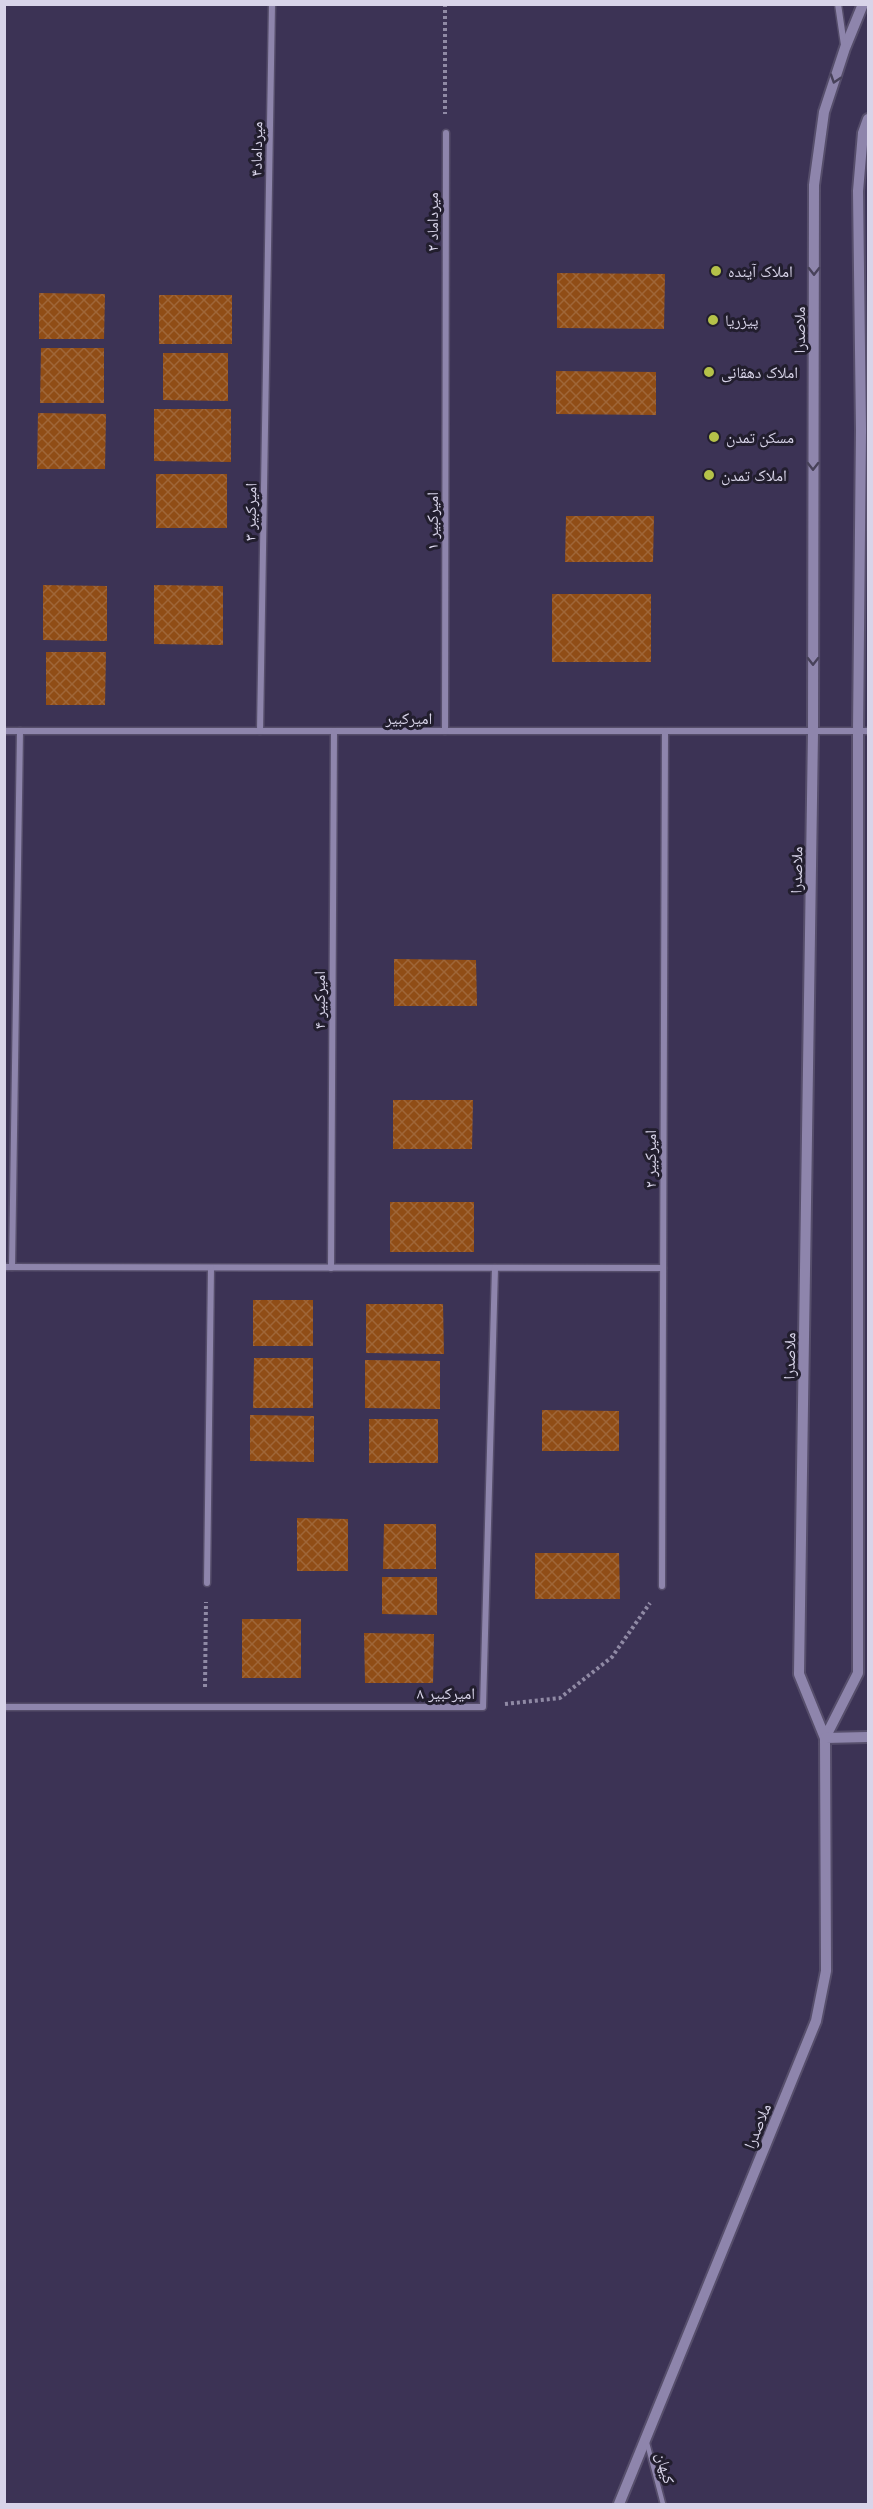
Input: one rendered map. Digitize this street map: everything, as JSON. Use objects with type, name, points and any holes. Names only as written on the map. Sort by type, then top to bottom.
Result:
[{"type":"street","name":"میرداماد۴","points":[[267,293],[272,4]]},
{"type":"street","points":[[838,4],[845,48]]},
{"type":"street","name":"ملاصدرا","points":[[619,2505],[816,2021],[826,1971],[825,1738],[799,1674],[813,732],[814,185],[824,112],[845,48],[863,4]]},
{"type":"street","name":"ملاصدرا","points":[[825,1738],[858,1673],[863,731],[858,192],[863,134],[868,119]]},
{"type":"street","name":"میرداماد ۲","points":[[445,312],[446,133]]},
{"type":"street","name":"امیرکبیر ۳","points":[[260,731],[267,293]]},
{"type":"street","name":"امیرکبیر ۱","points":[[445,312],[445,731]]},
{"type":"street","name":"امیرکبیر","points":[[4,731],[863,731]]},
{"type":"street","points":[[20,731],[8,1267],[663,1268]]},
{"type":"street","name":"امیرکبیر ۴","points":[[331,1268],[334,732]]},
{"type":"street","name":"امیرکبیر ۲","points":[[662,1586],[665,732]]},
{"type":"street","points":[[207,1583],[211,1268]]},
{"type":"street","name":"امیرکبیر ۸","points":[[4,1707],[483,1707],[495,1268]]},
{"type":"street","points":[[825,1738],[868,1737]]},
{"type":"lane","name":"کیهان","points":[[646,2438],[663,2505]]},
{"type":"path","points":[[445,4],[446,133]]},
{"type":"path","points":[[205,1706],[207,1583]]},
{"type":"path","points":[[483,1707],[560,1698],[612,1657],[662,1586]]},
{"type":"building","points":[[557,273],[665,274],[664,329],[557,328]]},
{"type":"building","points":[[39,293],[105,294],[104,339],[39,339]]},
{"type":"building","points":[[159,295],[232,295],[232,344],[159,344]]},
{"type":"building","points":[[41,348],[104,348],[104,403],[40,403]]},
{"type":"building","points":[[163,353],[228,353],[228,401],[163,400]]},
{"type":"building","points":[[556,371],[656,372],[656,415],[556,414]]},
{"type":"building","points":[[154,409],[231,409],[231,462],[154,461]]},
{"type":"building","points":[[38,413],[106,414],[105,469],[37,469]]},
{"type":"building","points":[[156,474],[227,474],[227,528],[156,528]]},
{"type":"building","points":[[566,516],[654,516],[653,562],[565,562]]},
{"type":"building","points":[[43,585],[107,586],[107,641],[43,640]]},
{"type":"building","points":[[154,585],[223,586],[223,645],[154,644]]},
{"type":"building","points":[[552,594],[651,594],[651,662],[552,662]]},
{"type":"building","points":[[46,652],[106,652],[105,705],[46,705]]},
{"type":"building","points":[[394,959],[476,960],[477,1006],[394,1006]]},
{"type":"building","points":[[393,1100],[473,1100],[472,1149],[393,1149]]},
{"type":"building","points":[[390,1202],[474,1202],[474,1252],[390,1252]]},
{"type":"building","points":[[253,1300],[313,1300],[313,1346],[253,1346]]},
{"type":"building","points":[[366,1304],[443,1304],[444,1354],[366,1353]]},
{"type":"building","points":[[254,1358],[313,1358],[313,1408],[253,1408]]},
{"type":"building","points":[[365,1360],[440,1361],[440,1409],[365,1408]]},
{"type":"building","points":[[542,1410],[619,1411],[619,1451],[542,1451]]},
{"type":"building","points":[[250,1415],[314,1416],[314,1462],[250,1461]]},
{"type":"building","points":[[369,1419],[438,1419],[438,1463],[369,1463]]},
{"type":"building","points":[[297,1518],[348,1519],[348,1571],[297,1571]]},
{"type":"building","points":[[384,1524],[436,1524],[436,1569],[383,1569]]},
{"type":"building","points":[[535,1553],[619,1553],[620,1599],[535,1599]]},
{"type":"building","points":[[382,1577],[437,1577],[437,1615],[382,1614]]},
{"type":"building","points":[[242,1619],[301,1619],[301,1678],[242,1678]]},
{"type":"building","points":[[364,1633],[434,1634],[433,1683],[365,1683]]},
{"type":"place","name":"املاک آینده","points":[[716,271]]},
{"type":"place","name":"پیزریا","points":[[713,320]]},
{"type":"place","name":"املاک دهقانی","points":[[709,372]]},
{"type":"place","name":"مسکن تمدن","points":[[714,437]]},
{"type":"place","name":"املاک تمدن","points":[[709,475]]}]
